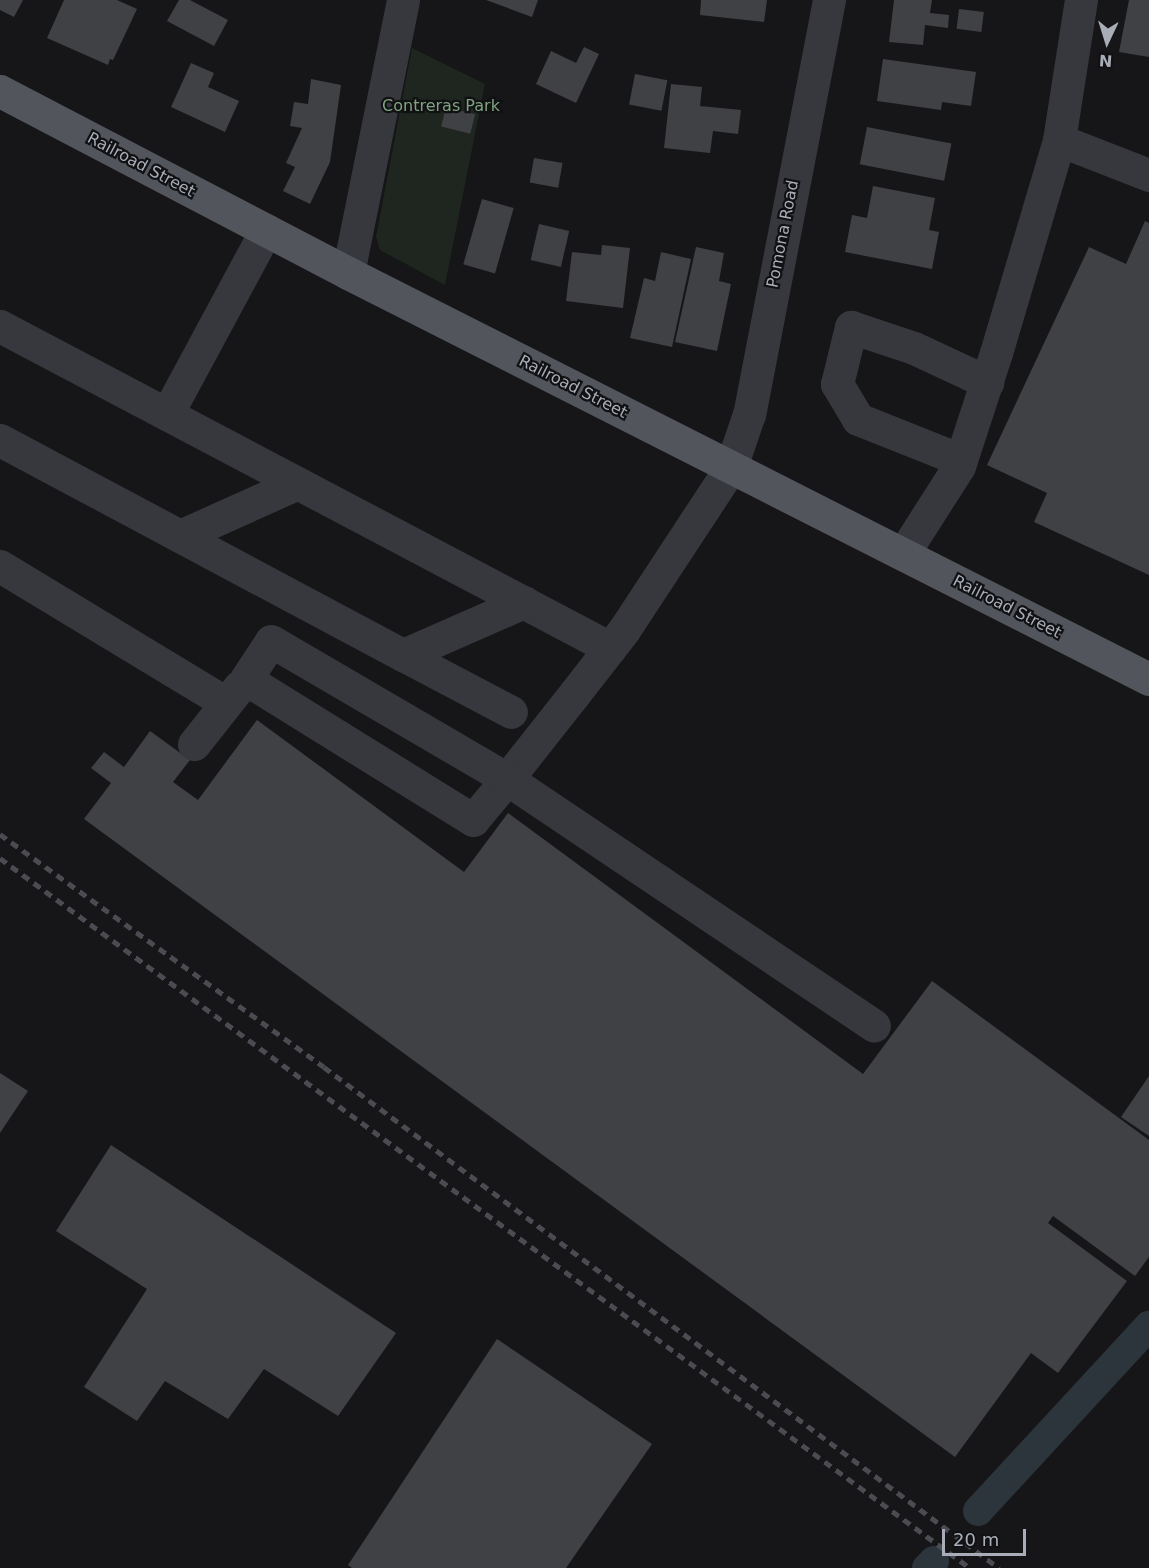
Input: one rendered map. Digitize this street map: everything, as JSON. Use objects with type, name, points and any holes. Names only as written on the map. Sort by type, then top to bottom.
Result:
[{"type":"main road","name":"Railroad Street","points":[[0,91],[348,273],[1149,679]]},
{"type":"street","points":[[348,273],[403,0]]},
{"type":"street","name":"Pomona Road","points":[[244,690],[473,820],[610,648],[684,542],[731,467],[749,414],[829,0]]},
{"type":"street","points":[[903,554],[961,460],[987,382],[1059,140],[1081,0]]},
{"type":"street","points":[[1059,140],[1149,175]]},
{"type":"street","points":[[167,414],[266,230]]},
{"type":"street","points":[[0,326],[610,648]]},
{"type":"street","points":[[961,460],[858,419],[837,384],[851,327],[914,348],[987,382]]},
{"type":"street","points":[[0,440],[511,712]]},
{"type":"street","points":[[180,536],[298,483]]},
{"type":"street","points":[[0,566],[244,690]]},
{"type":"street","points":[[403,655],[524,602]]},
{"type":"street","points":[[194,744],[244,690],[271,641],[507,779],[874,1026]]},
{"type":"green space","name":"Contreras Park","points":[[412,48],[485,84],[445,285],[380,250],[376,237]]},
{"type":"building","points":[[0,0],[23,0],[14,17],[0,10]]},
{"type":"building","points":[[64,0],[117,0],[137,9],[113,60],[110,59],[108,65],[47,38]]},
{"type":"building","points":[[179,0],[190,0],[228,20],[214,46],[167,21]]},
{"type":"building","points":[[486,0],[538,0],[532,17]]},
{"type":"building","points":[[701,0],[767,0],[764,22],[700,15]]},
{"type":"building","points":[[894,0],[932,0],[930,13],[949,15],[948,28],[925,25],[923,45],[889,42]]},
{"type":"building","points":[[1129,0],[1149,0],[1149,57],[1119,52]]},
{"type":"building","points":[[959,9],[984,12],[981,32],[957,29]]},
{"type":"building","points":[[584,47],[599,54],[576,103],[536,84],[551,51],[576,63]]},
{"type":"building","points":[[883,59],[976,72],[971,106],[942,102],[941,110],[877,101]]},
{"type":"building","points":[[191,63],[214,73],[208,87],[239,101],[225,132],[171,107]]},
{"type":"building","points":[[635,74],[667,80],[661,111],[629,104]]},
{"type":"building","points":[[311,79],[341,85],[330,162],[310,204],[283,191],[295,167],[286,163],[302,128],[290,126],[294,102],[308,104]]},
{"type":"building","points":[[671,84],[702,87],[700,106],[741,110],[738,134],[713,131],[710,153],[664,148]]},
{"type":"building","points":[[446,107],[475,114],[470,134],[441,126]]},
{"type":"building","points":[[867,127],[951,143],[944,181],[860,164]]},
{"type":"building","points":[[534,158],[563,163],[558,188],[530,183]]},
{"type":"building","points":[[873,186],[935,198],[929,230],[939,232],[932,269],[845,252],[852,215],[867,218]]},
{"type":"building","points":[[482,199],[514,208],[495,273],[463,264]]},
{"type":"building","points":[[1145,221],[1149,223],[1149,575],[1034,522],[1047,493],[987,465],[1089,247],[1126,264]]},
{"type":"building","points":[[539,224],[569,231],[561,267],[531,260]]},
{"type":"building","points":[[602,245],[630,248],[623,308],[566,301],[572,252],[601,255]]},
{"type":"building","points":[[696,247],[724,253],[719,281],[731,284],[717,351],[675,342]]},
{"type":"building","points":[[661,252],[691,259],[672,347],[630,338],[644,278],[655,281]]},
{"type":"building","points":[[257,720],[464,872],[508,813],[863,1074],[932,981],[1149,1140],[1149,1257],[1135,1276],[1053,1216],[1048,1223],[1127,1281],[1058,1373],[1031,1353],[955,1457],[84,819],[111,783],[91,768],[104,752],[124,767],[150,731],[190,760],[173,782],[198,800]]},
{"type":"building","points":[[0,1073],[28,1091],[0,1133]]},
{"type":"building","points":[[1149,1076],[1149,1136],[1121,1117]]},
{"type":"building","points":[[111,1145],[396,1333],[338,1416],[264,1369],[228,1419],[165,1381],[137,1421],[84,1387],[147,1289],[56,1231]]},
{"type":"building","points":[[497,1339],[652,1444],[566,1568],[352,1568],[348,1565]]},
{"type":"waterway","points":[[978,1511],[1149,1326]]},
{"type":"waterway","points":[[927,1568],[934,1561]]},
{"type":"railway","points":[[0,834],[324,1067],[999,1568]]},
{"type":"railway","points":[[0,858],[970,1568]]}]
